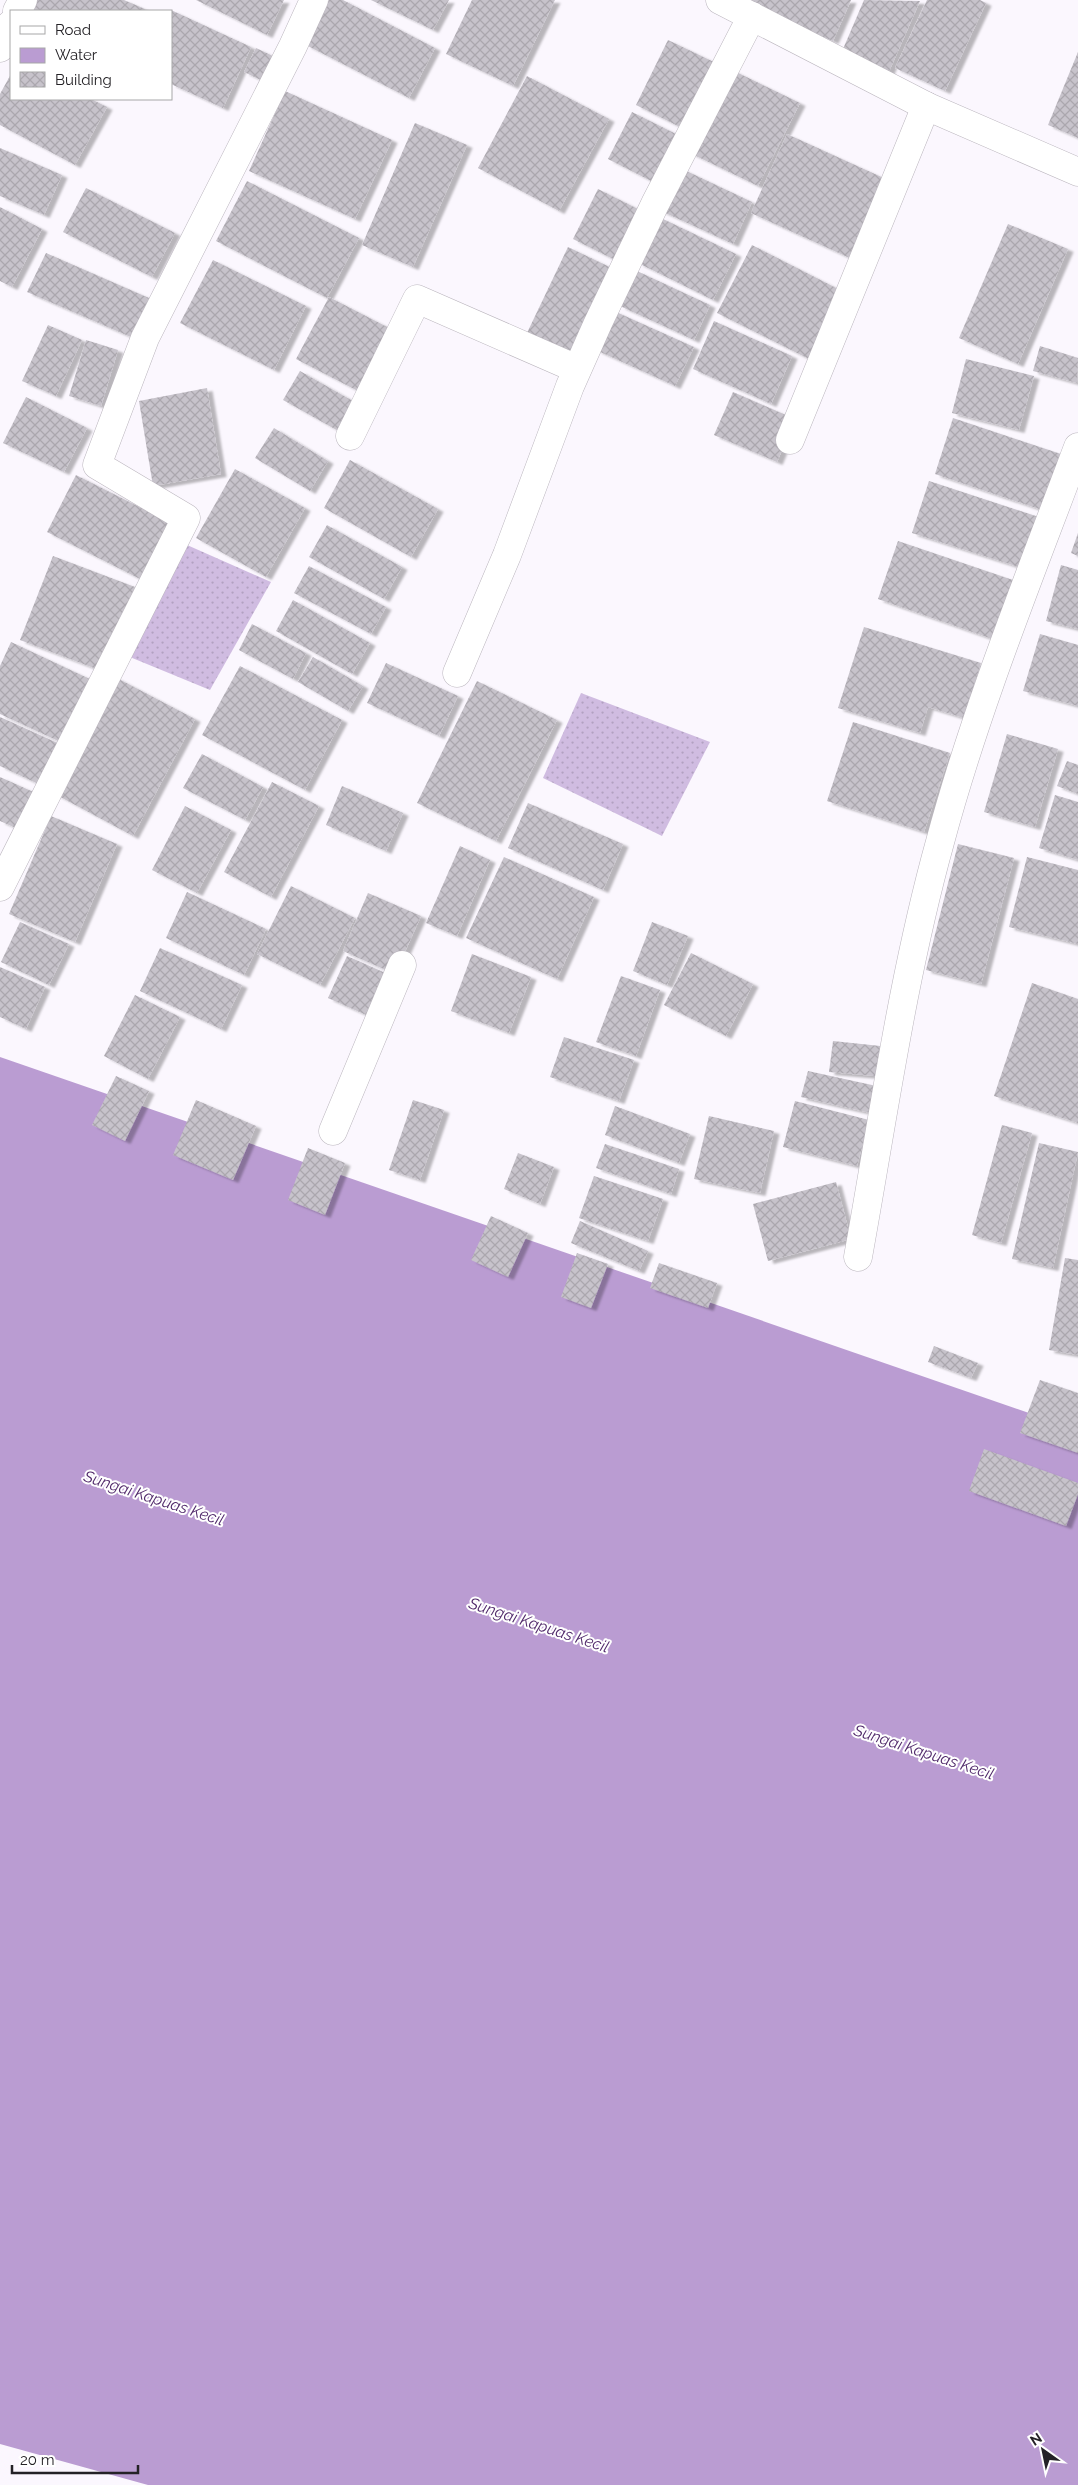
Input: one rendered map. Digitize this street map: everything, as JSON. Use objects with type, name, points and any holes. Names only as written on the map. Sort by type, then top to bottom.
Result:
[{"type":"street","points":[[0,887],[186,518],[97,465],[145,338],[293,46],[314,0]]},
{"type":"street","points":[[720,0],[926,106],[1078,172]]},
{"type":"street","points":[[457,673],[507,555],[578,369],[655,204],[752,16]]},
{"type":"street","points":[[0,48],[10,26]]},
{"type":"street","points":[[790,440],[926,106]]},
{"type":"street","points":[[350,436],[417,299],[578,369]]},
{"type":"street","points":[[858,1258],[904,988],[940,841],[988,687],[1078,447]]},
{"type":"street","points":[[333,1131],[402,965]]},
{"type":"shaded area","points":[[178,541],[271,582],[210,690],[125,655]]},
{"type":"shaded area","points":[[581,693],[710,742],[662,836],[543,778]]},
{"type":"water","name":"Sungai Kapuas Kecil","points":[[0,1057],[1078,1430],[1078,2485],[148,2485],[0,2444]]},
{"type":"building","points":[[35,0],[124,0],[145,9],[144,10],[30,10]]},
{"type":"building","points":[[196,0],[284,0],[267,35]]},
{"type":"building","points":[[329,0],[343,0],[435,48],[409,98],[306,45]]},
{"type":"building","points":[[371,0],[449,0],[433,30]]},
{"type":"building","points":[[472,0],[555,0],[513,86],[446,54]]},
{"type":"building","points":[[735,0],[851,0],[833,41]]},
{"type":"building","points":[[864,0],[920,1],[887,76],[840,56]]},
{"type":"building","points":[[927,0],[980,0],[986,3],[945,91],[895,68]]},
{"type":"building","points":[[172,10],[251,47],[223,108],[172,84]]},
{"type":"building","points":[[668,40],[720,65],[688,131],[636,105]]},
{"type":"building","points":[[256,48],[277,58],[265,82],[244,72]]},
{"type":"building","points":[[1078,52],[1078,138],[1048,125]]},
{"type":"building","points":[[732,70],[800,103],[758,186],[690,153]]},
{"type":"building","points":[[10,76],[10,100],[93,100],[107,107],[75,165],[0,125],[0,94]]},
{"type":"building","points":[[527,76],[609,119],[559,211],[478,168]]},
{"type":"building","points":[[285,91],[392,140],[355,219],[249,171]]},
{"type":"building","points":[[632,112],[684,138],[659,185],[608,159]]},
{"type":"building","points":[[415,123],[467,145],[413,267],[362,245]]},
{"type":"building","points":[[787,134],[888,180],[852,259],[751,213]]},
{"type":"building","points":[[0,148],[62,175],[44,215],[0,196]]},
{"type":"building","points":[[678,167],[752,202],[733,244],[659,210]]},
{"type":"building","points":[[247,181],[359,238],[327,298],[216,241]]},
{"type":"building","points":[[86,188],[175,233],[152,277],[63,232]]},
{"type":"building","points":[[598,189],[646,213],[621,263],[573,239]]},
{"type":"building","points":[[0,207],[42,229],[12,287],[0,281]]},
{"type":"building","points":[[661,218],[736,254],[713,300],[638,263]]},
{"type":"building","points":[[1008,224],[1068,249],[1018,364],[959,338]]},
{"type":"building","points":[[752,245],[844,292],[809,359],[717,313]]},
{"type":"building","points":[[568,247],[618,271],[575,358],[526,335]]},
{"type":"building","points":[[46,253],[149,298],[131,337],[27,292]]},
{"type":"building","points":[[213,260],[306,306],[274,370],[180,323]]},
{"type":"building","points":[[637,271],[710,305],[694,340],[620,306]]},
{"type":"building","points":[[329,297],[391,329],[358,391],[296,359]]},
{"type":"building","points":[[614,311],[694,347],[675,386],[596,350]]},
{"type":"building","points":[[714,321],[792,356],[771,404],[693,369]]},
{"type":"building","points":[[48,325],[82,340],[56,396],[22,381]]},
{"type":"building","points":[[86,340],[118,350],[101,406],[69,396]]},
{"type":"building","points":[[1040,346],[1078,358],[1077,383],[1033,371]]},
{"type":"building","points":[[966,359],[1034,376],[1019,430],[952,413]]},
{"type":"building","points":[[300,371],[358,404],[342,433],[283,400]]},
{"type":"building","points":[[207,388],[221,474],[153,486],[139,401]]},
{"type":"building","points":[[733,392],[795,419],[777,462],[714,435]]},
{"type":"building","points":[[26,397],[87,428],[64,472],[3,443]]},
{"type":"building","points":[[953,418],[1070,457],[1051,513],[935,474]]},
{"type":"building","points":[[274,428],[328,461],[310,491],[255,458]]},
{"type":"building","points":[[350,460],[438,509],[411,557],[324,508]]},
{"type":"building","points":[[235,469],[305,508],[266,577],[196,538]]},
{"type":"building","points":[[76,475],[171,523],[142,580],[47,532]]},
{"type":"building","points":[[929,481],[1048,520],[1031,571],[912,533]]},
{"type":"building","points":[[327,525],[402,567],[384,599],[309,557]]},
{"type":"building","points":[[1078,533],[1078,556],[1071,553]]},
{"type":"building","points":[[898,541],[1022,583],[1001,642],[878,599]]},
{"type":"building","points":[[53,556],[135,587],[102,671],[20,640]]},
{"type":"building","points":[[1061,565],[1078,570],[1078,629],[1046,621]]},
{"type":"building","points":[[309,566],[386,607],[371,634],[294,593]]},
{"type":"building","points":[[293,600],[370,643],[352,674],[276,631]]},
{"type":"building","points":[[252,624],[306,653],[293,679],[239,650]]},
{"type":"building","points":[[864,627],[981,663],[964,718],[928,707],[920,733],[838,708]]},
{"type":"building","points":[[1040,634],[1078,645],[1078,706],[1023,691]]},
{"type":"building","points":[[11,642],[94,681],[65,744],[0,714],[0,666]]},
{"type":"building","points":[[313,657],[363,686],[348,711],[298,682]]},
{"type":"building","points":[[386,663],[458,696],[439,736],[367,703]]},
{"type":"building","points":[[240,666],[342,720],[305,790],[202,735]]},
{"type":"building","points":[[115,677],[195,719],[133,836],[53,793]]},
{"type":"building","points":[[477,681],[557,720],[496,841],[417,803]]},
{"type":"building","points":[[0,717],[64,746],[45,787],[0,766]]},
{"type":"building","points":[[853,722],[950,753],[924,832],[827,801]]},
{"type":"building","points":[[1007,734],[1058,749],[1035,827],[984,812]]},
{"type":"building","points":[[202,754],[263,787],[245,820],[183,788]]},
{"type":"building","points":[[1067,761],[1078,765],[1078,794],[1057,786]]},
{"type":"building","points":[[0,777],[40,795],[23,831],[0,821]]},
{"type":"building","points":[[272,782],[319,806],[271,897],[224,872]]},
{"type":"building","points":[[342,786],[403,813],[386,851],[326,825]]},
{"type":"building","points":[[1055,795],[1078,802],[1078,860],[1039,848]]},
{"type":"building","points":[[528,803],[623,844],[603,890],[508,848]]},
{"type":"building","points":[[185,806],[231,830],[197,893],[152,870]]},
{"type":"building","points":[[51,816],[117,844],[75,942],[9,914]]},
{"type":"building","points":[[958,844],[1014,858],[981,984],[926,970]]},
{"type":"building","points":[[460,846],[490,860],[457,936],[426,923]]},
{"type":"building","points":[[504,857],[594,897],[557,979],[466,938]]},
{"type":"building","points":[[1027,857],[1078,870],[1078,944],[1009,927]]},
{"type":"building","points":[[291,886],[355,918],[320,985],[257,954]]},
{"type":"building","points":[[187,892],[266,929],[244,975],[166,938]]},
{"type":"building","points":[[368,893],[421,916],[395,974],[343,951]]},
{"type":"building","points":[[20,922],[69,944],[49,985],[1,962]]},
{"type":"building","points":[[652,922],[688,936],[667,985],[633,971]]},
{"type":"building","points":[[160,948],[242,985],[221,1029],[140,991]]},
{"type":"building","points":[[691,953],[753,984],[726,1036],[664,1005]]},
{"type":"building","points":[[472,954],[531,977],[509,1033],[451,1011]]},
{"type":"building","points":[[347,956],[392,976],[373,1018],[328,998]]},
{"type":"building","points":[[0,967],[45,987],[26,1029],[0,1017]]},
{"type":"building","points":[[621,976],[660,990],[636,1056],[596,1042]]},
{"type":"building","points":[[1032,983],[1078,999],[1078,1123],[994,1096]]},
{"type":"building","points":[[135,995],[180,1017],[148,1079],[104,1056]]},
{"type":"building","points":[[564,1037],[634,1060],[619,1101],[550,1077]]},
{"type":"building","points":[[833,1041],[890,1047],[886,1077],[829,1072]]},
{"type":"building","points":[[808,1071],[881,1087],[875,1114],[801,1097]]},
{"type":"building","points":[[116,1076],[149,1091],[125,1141],[92,1125]]},
{"type":"building","points":[[196,1100],[256,1126],[233,1180],[173,1155]]},
{"type":"building","points":[[413,1100],[444,1110],[420,1180],[389,1170]]},
{"type":"building","points":[[795,1101],[869,1120],[857,1166],[783,1147]]},
{"type":"building","points":[[615,1106],[690,1134],[679,1163],[605,1135]]},
{"type":"building","points":[[709,1116],[774,1131],[760,1193],[694,1179]]},
{"type":"building","points":[[1002,1125],[1032,1133],[1001,1243],[972,1235]]},
{"type":"building","points":[[1039,1143],[1078,1152],[1053,1268],[1012,1259]]},
{"type":"building","points":[[605,1144],[679,1169],[671,1194],[596,1168]]},
{"type":"building","points":[[308,1148],[345,1163],[325,1215],[288,1200]]},
{"type":"building","points":[[518,1153],[554,1167],[540,1204],[504,1189]]},
{"type":"building","points":[[594,1176],[663,1199],[648,1241],[579,1218]]},
{"type":"building","points":[[836,1182],[851,1239],[768,1261],[753,1204]]},
{"type":"building","points":[[491,1216],[528,1233],[508,1277],[471,1260]]},
{"type":"building","points":[[580,1221],[648,1251],[639,1271],[571,1243]]},
{"type":"building","points":[[577,1253],[608,1264],[591,1308],[561,1297]]},
{"type":"building","points":[[1065,1258],[1078,1260],[1078,1355],[1049,1350]]},
{"type":"building","points":[[659,1263],[717,1283],[708,1308],[650,1288]]},
{"type":"building","points":[[934,1346],[978,1363],[971,1378],[928,1362]]},
{"type":"building","points":[[1040,1380],[1078,1393],[1078,1453],[1020,1433]]},
{"type":"building","points":[[984,1449],[1078,1483],[1078,1494],[1066,1526],[969,1491]]}]
